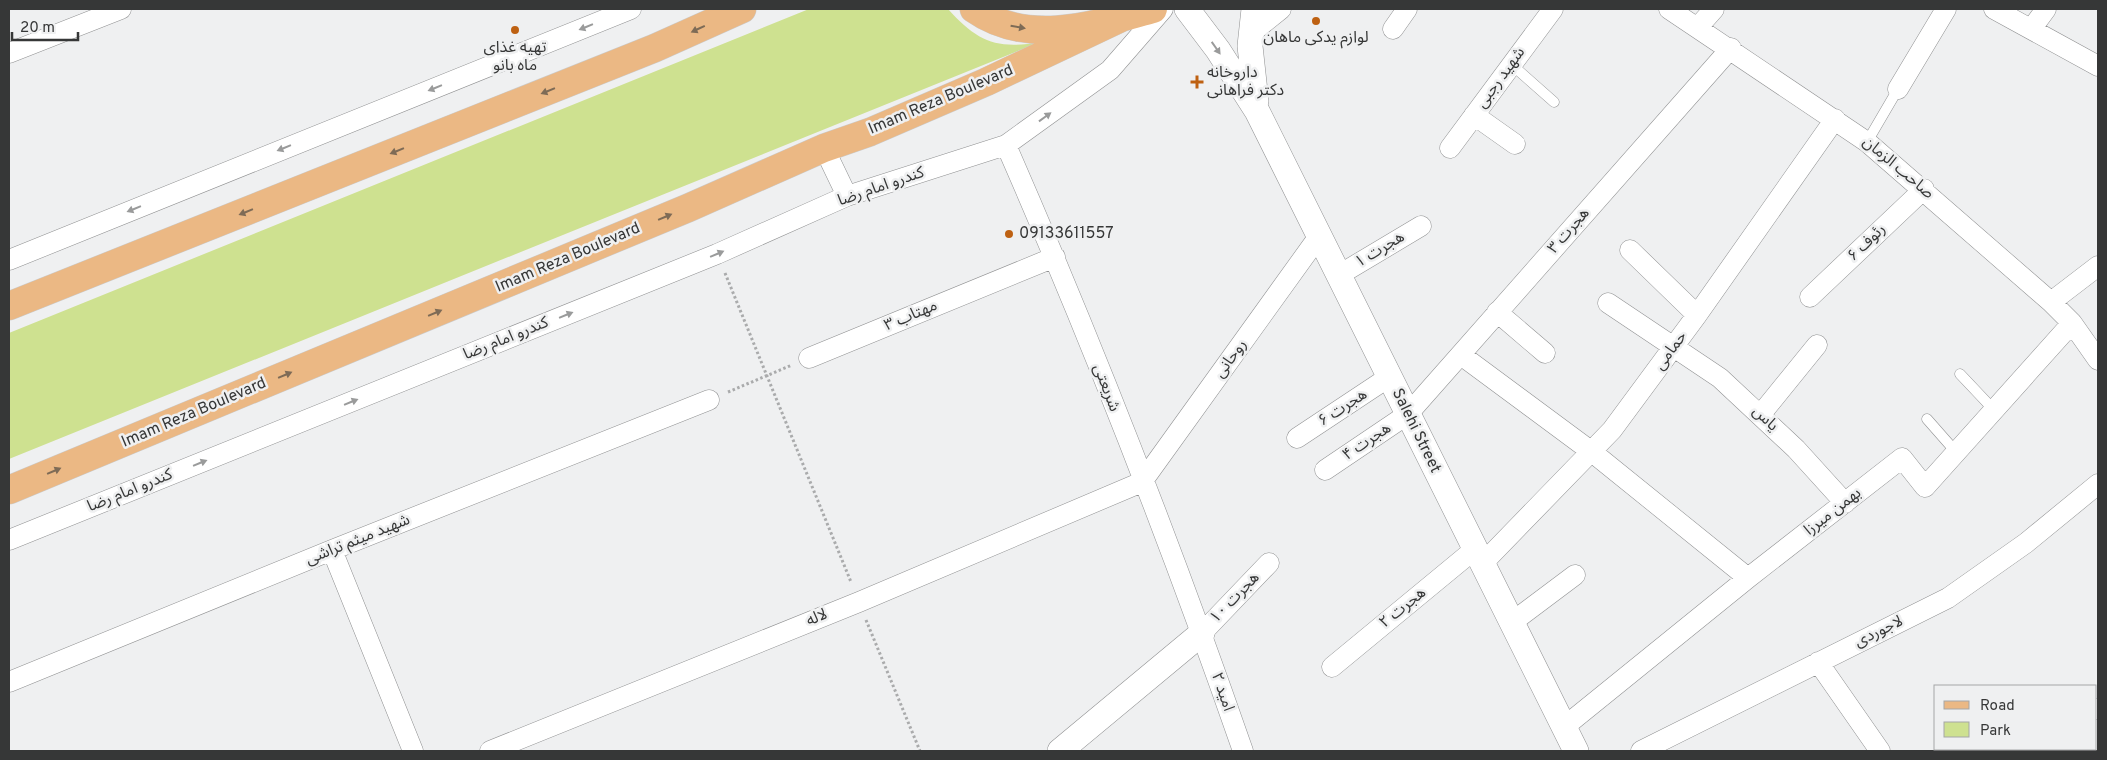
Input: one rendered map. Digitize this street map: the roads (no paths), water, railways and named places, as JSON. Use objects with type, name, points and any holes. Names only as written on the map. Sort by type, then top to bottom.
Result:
[{"type":"main road","points":[[9,306],[656,48],[742,9]]},
{"type":"main road","points":[[974,9],[1002,24],[1043,30],[1074,28],[1154,9]]},
{"type":"main road","name":"Imam Reza Boulevard","points":[[9,490],[688,208],[824,148],[870,132],[986,82],[1123,17]]},
{"type":"street","points":[[9,54],[121,9]]},
{"type":"street","points":[[9,260],[631,9]]},
{"type":"street","name":"کندرو امام رضا","points":[[9,540],[717,254],[847,196],[1006,145],[1110,70],[1163,9]]},
{"type":"street","points":[[1187,9],[1218,50],[1257,111]]},
{"type":"street","points":[[1254,9],[1250,34],[1251,71],[1257,111]]},
{"type":"street","points":[[1250,34],[1281,9]]},
{"type":"street","points":[[1392,29],[1407,9]]},
{"type":"street","name":"شهید رجبی","points":[[1450,148],[1553,9]]},
{"type":"street","name":"صاحب الزمان","points":[[1669,9],[1730,48],[1867,142],[1924,189],[2051,302],[2072,323],[2098,360]]},
{"type":"street","points":[[1698,27],[1714,9]]},
{"type":"street","points":[[1898,89],[1946,9]]},
{"type":"street","points":[[1994,9],[2032,28],[2098,66]]},
{"type":"street","points":[[2032,28],[2046,9]]},
{"type":"street","name":"هجرت ۳","points":[[1408,414],[1730,48]]},
{"type":"street","name":"Salehi Street","points":[[1257,111],[1576,751]]},
{"type":"street","points":[[1474,115],[1515,144]]},
{"type":"street","name":"حمامی","points":[[1479,557],[1592,452],[1612,430],[1697,315],[1835,119]]},
{"type":"street","name":"شریعتی","points":[[1006,145],[1054,256],[1202,633]]},
{"type":"street","points":[[824,148],[847,196]]},
{"type":"street","name":"رئوف ۶","points":[[1810,297],[1924,189]]},
{"type":"street","name":"هجرت ۱","points":[[1339,276],[1421,226]]},
{"type":"street","name":"روحانی","points":[[1142,482],[1319,236]]},
{"type":"street","points":[[1630,250],[1697,315]]},
{"type":"street","name":"مهتاب ۳","points":[[810,358],[1054,256]]},
{"type":"street","points":[[2051,302],[2098,266]]},
{"type":"street","name":"یاس","points":[[1608,304],[1720,378],[1761,414],[1845,503]]},
{"type":"street","points":[[1497,312],[1545,353]]},
{"type":"street","name":"بهمن میرزا","points":[[1564,727],[1748,578],[1902,458],[1925,487],[2072,323]]},
{"type":"street","points":[[1761,414],[1817,345]]},
{"type":"street","points":[[1461,355],[1592,452],[1748,578]]},
{"type":"street","name":"هجرت ۶","points":[[1297,438],[1389,377]]},
{"type":"street","name":"شهید میثم تراشی","points":[[9,682],[332,550],[709,400]]},
{"type":"street","name":"هجرت ۴","points":[[1326,470],[1408,414]]},
{"type":"street","name":"لاله","points":[[490,751],[859,602],[1142,482]]},
{"type":"street","name":"لاجوردی","points":[[1641,751],[1948,598],[2026,543],[2098,484]]},
{"type":"street","points":[[332,550],[413,751]]},
{"type":"street","name":"هجرت ۲","points":[[1332,667],[1479,557]]},
{"type":"street","name":"هجرت ۱۰","points":[[1202,633],[1269,563]]},
{"type":"street","points":[[1512,623],[1575,575]]},
{"type":"street","points":[[1060,751],[1202,633]]},
{"type":"street","name":"امید ۲","points":[[1202,633],[1242,751]]},
{"type":"street","points":[[1818,662],[1880,751]]},
{"type":"lane","points":[[1511,64],[1554,102]]},
{"type":"lane","points":[[1867,142],[1898,89]]},
{"type":"lane","points":[[1960,374],[1994,410]]},
{"type":"lane","points":[[1927,419],[1956,452]]},
{"type":"place","name":"لوازم یدکی ماهان","points":[[1316,21]]},
{"type":"place","name":"تهیه غذای ماه بانو","points":[[515,30]]},
{"type":"place","name":"داروخانه دکتر فراهانی","points":[[1197,82]]},
{"type":"place","name":"09133611557","points":[[1009,234]]}]
